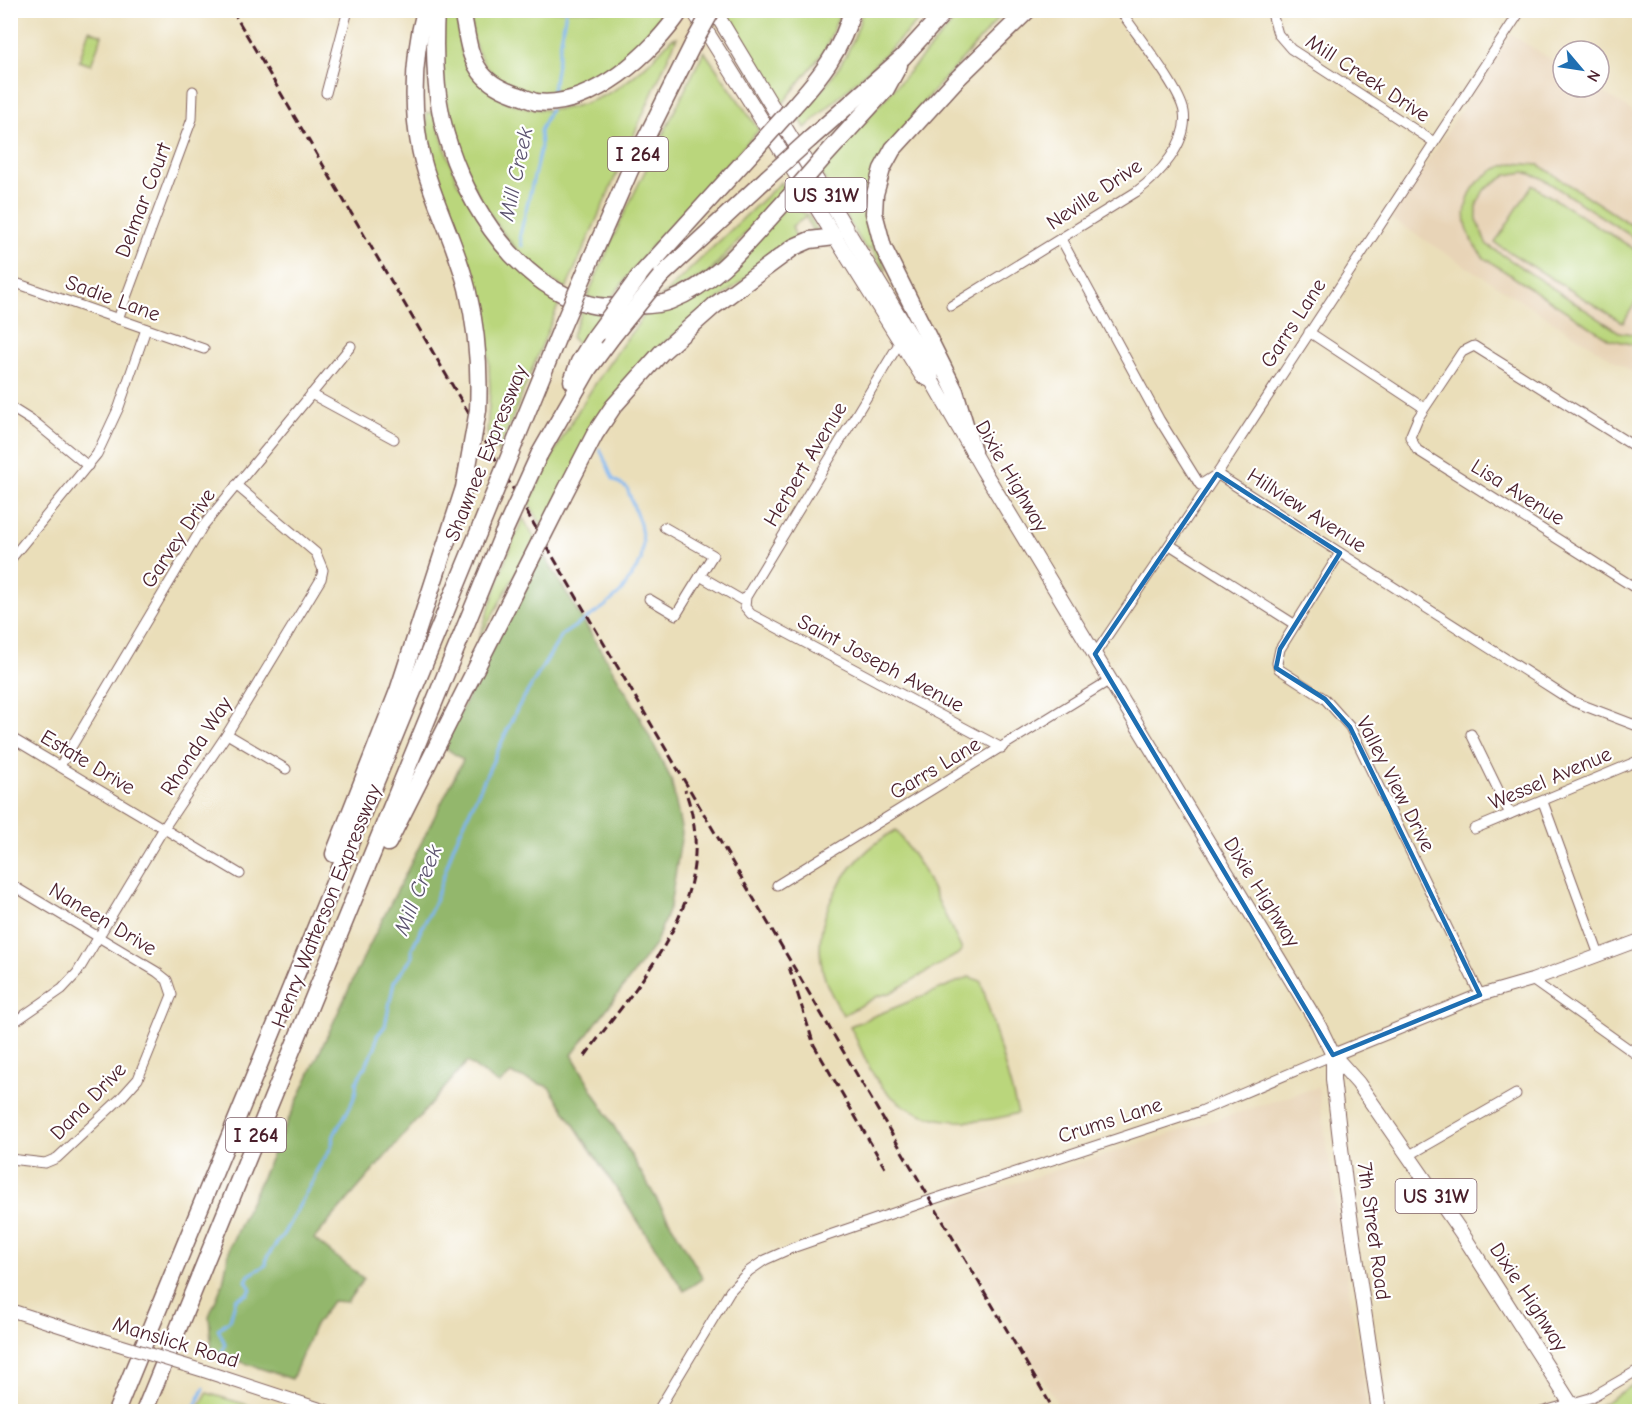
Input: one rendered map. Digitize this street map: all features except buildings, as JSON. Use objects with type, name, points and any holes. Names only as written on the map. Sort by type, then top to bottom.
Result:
[{"type":"highway","points":[[318,919],[334,855],[398,690],[464,488],[478,410],[480,373],[475,322],[467,286],[428,180],[416,127],[417,60],[425,10]]},
{"type":"highway","points":[[436,10],[435,74],[442,120],[456,161],[470,192],[497,234],[529,270],[555,290],[585,303],[605,307],[654,305],[668,302],[714,276],[886,89],[903,57]]},
{"type":"highway","points":[[465,10],[463,16],[471,53],[478,69],[497,88],[536,102],[567,99],[602,86],[635,63],[679,14]]},
{"type":"highway","name":"Shawnee Expressway","points":[[318,919],[588,266],[631,168],[693,44],[713,10]]},
{"type":"highway","points":[[557,421],[579,362],[594,338],[638,278],[793,107],[836,53],[852,10]]},
{"type":"highway","name":"I 264","points":[[557,421],[612,337],[661,276],[903,57],[946,10]]},
{"type":"highway","points":[[955,81],[963,67],[1012,10]]},
{"type":"highway","points":[[973,451],[955,391],[879,236],[874,213],[878,180],[887,159],[955,81],[1028,10]]},
{"type":"highway","points":[[354,897],[388,843],[563,496],[613,407],[661,353],[714,306],[794,247],[810,240],[835,237]]},
{"type":"highway","name":"Henry Watterson Expressway","points":[[144,1412],[503,534],[557,421]]},
{"type":"highway","name":"Henry Watterson Expressway","points":[[116,1412],[318,919]]},
{"type":"main road","name":"Dixie Highway","points":[[693,10],[900,342],[922,376],[932,381]]},
{"type":"main road","name":"Dixie Highway","points":[[713,10],[931,369],[932,381],[973,451],[1318,1024],[1333,1055],[1358,1083],[1408,1156],[1520,1321],[1574,1408]]},
{"type":"main road","name":"Crums Lane","points":[[1333,1055],[1480,995],[1532,980],[1640,940]]},
{"type":"main road","name":"7th Street Road","points":[[1333,1055],[1333,1079],[1345,1182],[1379,1412]]},
{"type":"main road","name":"Manslick Road","points":[[10,1310],[329,1412]]},
{"type":"street","points":[[326,93],[348,10]]},
{"type":"street","name":"Neville Drive","points":[[951,306],[1147,184],[1165,164],[1184,127],[1184,114],[1179,99],[1120,10]]},
{"type":"street","name":"Mill Creek Drive","points":[[1271,10],[1278,34],[1291,49],[1434,142]]},
{"type":"street","name":"Garrs Lane","points":[[1095,654],[1217,474],[1520,11]]},
{"type":"street","name":"Delmar Court","points":[[118,319],[192,119],[194,92]]},
{"type":"street","name":"Hillview Avenue","points":[[1061,239],[1160,419],[1200,485],[1217,474],[1572,701],[1640,727]]},
{"type":"street","name":"Sadie Lane","points":[[10,281],[204,349]]},
{"type":"street","points":[[10,560],[88,465],[110,428],[146,329]]},
{"type":"street","points":[[1309,332],[1425,408],[1462,352],[1474,346],[1640,450]]},
{"type":"street","name":"Herbert Avenue","points":[[745,605],[900,342]]},
{"type":"street","name":"Garvey Drive","points":[[60,766],[189,548],[236,485],[351,346]]},
{"type":"street","points":[[311,394],[394,439]]},
{"type":"street","points":[[10,407],[37,424],[88,465]]},
{"type":"street","name":"Lisa Avenue","points":[[1425,408],[1410,437],[1417,450],[1640,591]]},
{"type":"street","name":"Rhonda Way","points":[[10,1025],[62,990],[77,973],[164,828],[227,734],[319,583],[322,570],[316,553],[306,542],[236,485]]},
{"type":"street","points":[[649,599],[676,615],[713,555],[664,527]]},
{"type":"street","points":[[1170,545],[1294,624]]},
{"type":"street","name":"Valley View Drive","points":[[1340,553],[1294,624],[1280,649],[1277,663],[1279,669],[1325,699],[1350,727],[1480,995]]},
{"type":"street","name":"Saint Joseph Avenue","points":[[700,576],[745,605],[751,614],[1002,747]]},
{"type":"street","name":"Garrs Lane","points":[[777,885],[1110,680]]},
{"type":"street","points":[[227,734],[286,769]]},
{"type":"street","points":[[1471,734],[1510,814]]},
{"type":"street","name":"Estate Drive","points":[[10,737],[240,874]]},
{"type":"street","name":"Wessel Avenue","points":[[1474,829],[1640,760]]},
{"type":"street","points":[[1542,802],[1599,955]]},
{"type":"street","name":"Naneen Drive","points":[[10,884],[163,977],[172,990]]},
{"type":"street","points":[[1532,980],[1640,1057]]},
{"type":"street","name":"Dana Drive","points":[[10,1159],[45,1163],[57,1158],[133,1086],[167,1012],[172,990]]},
{"type":"street","name":"Crums Lane","points":[[657,1412],[730,1291],[748,1271],[765,1260],[792,1248],[940,1196],[1201,1111],[1333,1055]]},
{"type":"street","points":[[1408,1156],[1516,1094]]},
{"type":"street","points":[[1541,1412],[1574,1408],[1640,1369]]},
{"type":"highlighted area","points":[[1217,474],[1340,553],[1280,649],[1276,668],[1325,699],[1350,727],[1480,995],[1333,1055],[1095,654]]},
{"type":"shaded area","points":[[1511,34],[1551,59],[1551,99],[1611,99],[1611,97],[1639,115],[1639,376],[1390,218]]},
{"type":"shaded area","points":[[1318,1087],[1368,1411],[1062,1411],[940,1207]]},
{"type":"green space","points":[[673,10],[635,54],[613,74],[588,88],[566,94],[544,95],[524,92],[505,83],[490,71],[479,54],[473,34],[472,11]]},
{"type":"green space","points":[[727,10],[841,11],[825,50],[780,107],[725,14]]},
{"type":"green space","points":[[442,11],[459,11],[461,51],[468,67],[478,80],[506,101],[535,109],[566,108],[606,94],[637,73],[671,39],[677,37],[566,289],[536,269],[508,238],[487,210],[471,180],[458,148],[449,115],[441,47]]},
{"type":"green space","points":[[862,11],[928,11],[873,66],[805,128],[799,117],[838,68],[853,40]]},
{"type":"green space","points":[[963,11],[1005,11],[922,104],[885,155],[872,201],[886,270],[884,270],[871,248],[866,250],[820,172]]},
{"type":"green space","points":[[89,30],[102,35],[91,65],[79,61]]},
{"type":"green space","points":[[704,51],[759,130],[650,248],[608,302],[587,297],[621,220]]},
{"type":"green space","points":[[433,112],[457,182],[560,301],[498,453],[487,433],[490,390],[488,348],[457,230],[435,172],[428,144],[426,113]]},
{"type":"green space","points":[[1513,163],[1539,165],[1639,230],[1639,241],[1540,177],[1524,172],[1507,175],[1484,190],[1477,204],[1477,219],[1486,244],[1619,332],[1639,335],[1639,346],[1609,339],[1484,258],[1473,244],[1467,229],[1465,214],[1467,201],[1473,188],[1496,169]]},
{"type":"green space","points":[[781,182],[786,190],[708,273],[660,298]]},
{"type":"green space","points":[[1532,185],[1639,252],[1639,297],[1623,323],[1495,243]]},
{"type":"green space","points":[[793,202],[798,210],[809,215],[817,231],[813,232],[806,217],[792,226],[796,238],[660,346],[542,526],[529,504],[540,480],[579,409],[640,321],[649,310],[664,310]]},
{"type":"green space","points":[[583,309],[601,314],[580,347],[571,337]]},
{"type":"green space","points":[[523,518],[535,539],[478,641],[506,558]]},
{"type":"green space","points":[[542,552],[631,700],[671,779],[682,833],[670,906],[655,945],[572,1055],[703,1278],[684,1291],[549,1087],[511,1074],[499,1084],[467,1062],[314,1239],[364,1279],[347,1302],[332,1301],[314,1327],[292,1379],[212,1352],[209,1316],[223,1283],[230,1246],[365,954],[463,760],[443,746]]},
{"type":"green space","points":[[896,830],[922,868],[962,950],[890,993],[878,996],[843,1015],[826,982],[821,959],[821,937],[825,915],[834,894],[861,857],[877,842]]},
{"type":"green space","points":[[969,977],[981,981],[1018,1113],[967,1121],[932,1117],[900,1103],[886,1091],[870,1068],[850,1026]]},
{"type":"green space","points":[[1639,1381],[1639,1411],[1591,1411]]},
{"type":"green space","points":[[207,1393],[268,1411],[197,1411]]},
{"type":"waterway","name":"Mill Creek","points":[[552,94],[566,10]]},
{"type":"waterway","name":"Mill Creek","points":[[522,246],[520,235],[541,147],[540,131],[550,110]]},
{"type":"waterway","name":"Mill Creek","points":[[221,1356],[225,1344],[218,1329],[230,1320],[236,1299],[248,1294],[251,1289],[246,1281],[249,1275],[266,1265],[267,1257],[284,1233],[330,1149],[334,1135],[355,1095],[356,1083],[375,1048],[377,1036],[385,1026],[394,982],[412,958],[412,948],[434,904],[454,845],[517,709],[562,635],[604,607],[621,592],[641,561],[643,542],[640,524],[627,488],[613,479],[600,449]]},
{"type":"waterway","name":"Mill Creek","points":[[192,1412],[204,1388]]},
{"type":"railway","points":[[232,10],[1055,1412]]},
{"type":"railway","points":[[585,1056],[652,965],[671,933],[686,900],[694,865],[694,829],[685,790]]},
{"type":"railway","points":[[789,967],[814,1045],[885,1168]]}]
